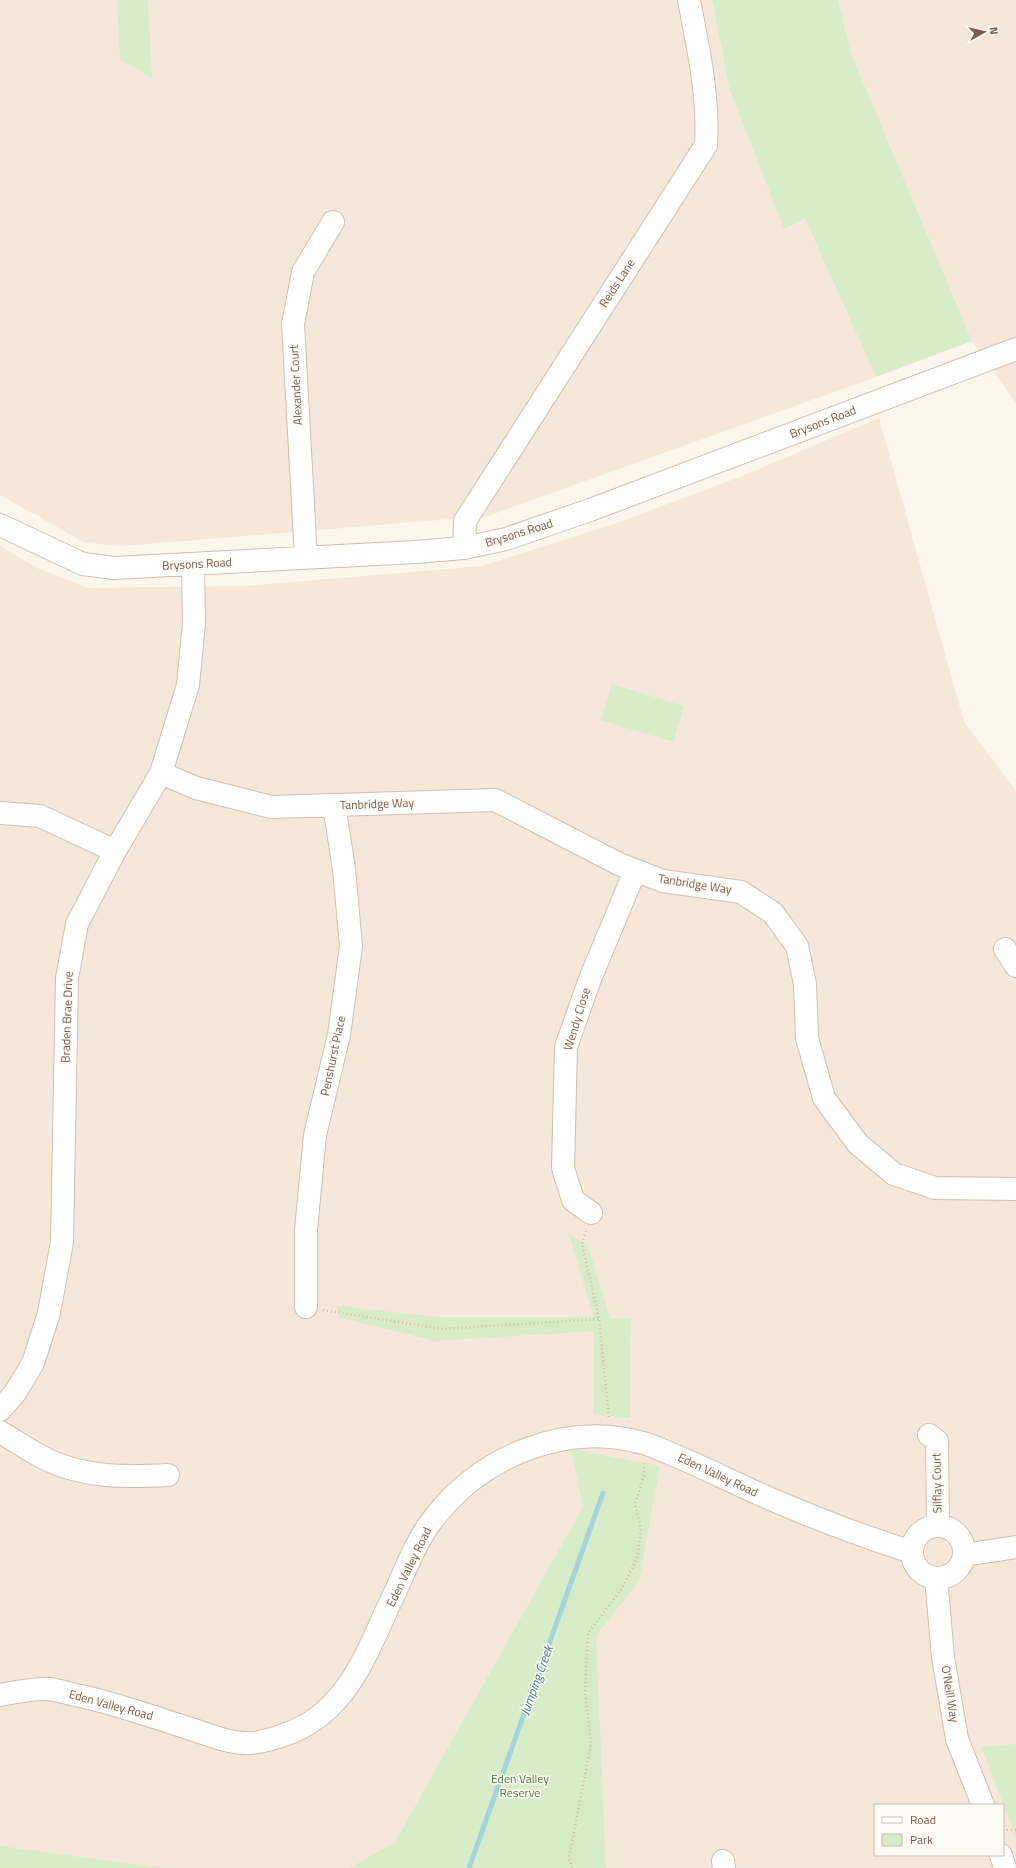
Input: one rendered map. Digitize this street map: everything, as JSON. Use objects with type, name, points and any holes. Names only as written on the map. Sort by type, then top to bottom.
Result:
[{"type":"street","name":"Reids Lane","points":[[464,548],[465,521],[706,145],[707,106],[705,88],[689,0]]},
{"type":"street","name":"Alexander Court","points":[[306,558],[292,324],[303,272],[333,222]]},
{"type":"street","name":"Brysons Road","points":[[0,525],[83,564],[114,568],[193,565],[464,548],[506,539],[590,510],[1016,349]]},
{"type":"street","name":"Braden Brae Drive","points":[[0,1410],[15,1393],[34,1363],[49,1313],[62,1242],[67,978],[77,924],[115,851],[161,773],[188,685],[194,623],[193,565]]},
{"type":"street","name":"Tanbridge Way","points":[[161,773],[196,788],[271,807],[495,800],[619,864],[663,882],[740,892],[773,913],[797,946],[805,984],[807,1038],[824,1098],[858,1144],[894,1174],[935,1188],[1016,1189]]},
{"type":"street","name":"Penshurst Place","points":[[306,1307],[306,1230],[316,1135],[339,1035],[351,946],[344,869],[334,805]]},
{"type":"street","points":[[0,812],[40,816],[115,851]]},
{"type":"street","name":"Wendy Close","points":[[591,1213],[573,1200],[563,1168],[566,1047],[590,979],[634,870]]},
{"type":"street","points":[[0,1432],[48,1460],[79,1471],[112,1476],[168,1475]]},
{"type":"street","name":"Eden Valley Road","points":[[0,1696],[22,1690],[50,1689],[99,1700],[228,1740],[250,1743],[290,1732],[312,1723],[334,1704],[357,1674],[418,1544],[432,1520],[454,1494],[485,1471],[511,1456],[535,1446],[566,1438],[597,1436],[644,1443],[690,1462],[762,1496],[854,1534],[912,1552]]},
{"type":"street","name":"Silflay Court","points":[[937,1437],[938,1526]]},
{"type":"street","points":[[938,1526],[947,1527],[955,1531],[962,1542],[964,1555],[962,1563],[952,1575],[936,1578],[922,1573],[913,1560],[912,1552],[913,1544],[917,1537],[930,1527],[938,1526]]},
{"type":"street","points":[[964,1555],[1016,1547]]},
{"type":"street","name":"O'Neill Way","points":[[936,1578],[944,1657],[957,1739],[983,1804]]},
{"type":"street","points":[[1001,1856],[1005,1868]]},
{"type":"path","points":[[591,1213],[582,1244],[599,1320],[611,1438]]},
{"type":"path","points":[[306,1307],[443,1329],[599,1320]]},
{"type":"path","points":[[572,1868],[569,1858],[591,1744],[585,1691],[588,1633],[621,1590],[637,1558],[641,1529],[635,1504],[644,1476],[644,1443]]},
{"type":"path","points":[[1004,1830],[1016,1830]]},
{"type":"shaded area","points":[[0,0],[712,0],[729,88],[784,228],[805,219],[876,377],[488,516],[122,546],[85,543],[0,495]]},
{"type":"shaded area","points":[[838,0],[1016,0],[1016,403],[972,341],[851,53]]},
{"type":"shaded area","points":[[879,418],[964,722],[1016,791],[1016,1868],[0,1868],[0,546],[37,568],[89,588],[245,586],[482,566],[614,524],[742,476]]},
{"type":"green space","points":[[117,0],[148,0],[152,78],[120,59]]},
{"type":"green space","points":[[712,0],[838,0],[851,53],[972,341],[876,377],[805,219],[784,229],[729,88]]},
{"type":"green space","points":[[612,684],[684,706],[673,742],[601,720]]},
{"type":"green space","points":[[568,1232],[576,1239],[587,1243],[610,1318],[631,1318],[630,1418],[594,1415],[594,1331],[435,1341],[337,1317],[337,1306],[438,1317],[594,1317]]},
{"type":"green space","name":"Eden Valley Reserve","points":[[571,1449],[660,1466],[639,1581],[596,1636],[606,1868],[350,1868],[395,1842],[583,1507]]},
{"type":"green space","points":[[1016,1744],[1016,1837],[1004,1804],[981,1747]]},
{"type":"green space","points":[[0,1846],[162,1868],[0,1868]]},
{"type":"waterway","name":"Jumping Creek","points":[[469,1868],[603,1493]]}]
